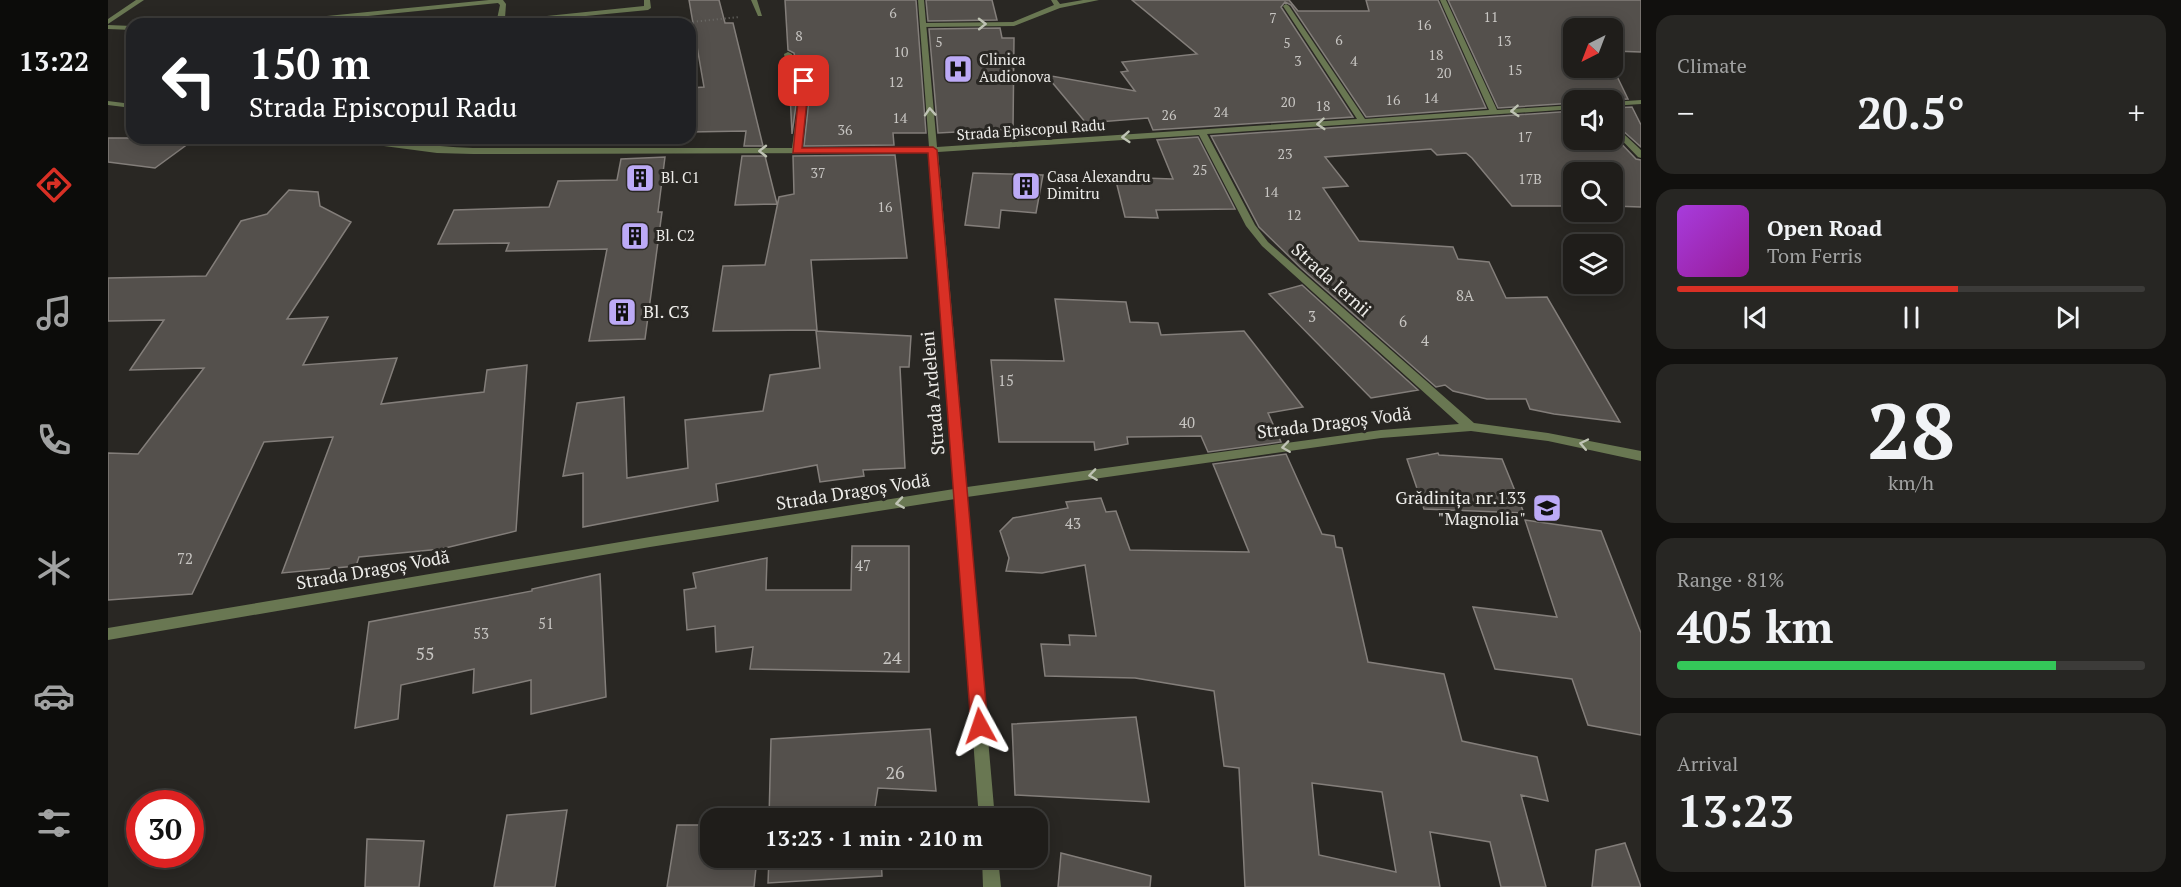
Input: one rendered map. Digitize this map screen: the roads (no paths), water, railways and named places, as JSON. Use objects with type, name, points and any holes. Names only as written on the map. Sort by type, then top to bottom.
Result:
[{"type":"street","points":[[108,22],[141,0]]},
{"type":"street","points":[[551,18],[648,8],[648,0]]},
{"type":"street","points":[[754,0],[760,15]]},
{"type":"street","name":"Strada Ardeleni","points":[[921,0],[986,808]]},
{"type":"street","points":[[924,25],[1014,24],[1056,3],[1096,0]]},
{"type":"street","points":[[1443,0],[1494,112]]},
{"type":"street","points":[[327,18],[500,1],[504,5],[501,18]]},
{"type":"street","points":[[1286,6],[1362,121]]},
{"type":"street","points":[[108,27],[126,28]]},
{"type":"street","points":[[788,54],[791,68],[804,81],[796,151]]},
{"type":"street","points":[[1623,103],[1641,102]]},
{"type":"street","points":[[108,103],[126,105]]},
{"type":"street","name":"Strada Episcopul Radu","points":[[392,144],[437,150],[933,150],[1563,108]]},
{"type":"street","name":"Strada Iernii","points":[[1202,132],[1251,226],[1266,244],[1471,427]]},
{"type":"street","points":[[1623,136],[1641,155]]},
{"type":"street","name":"Strada Dragoș Vodă","points":[[108,634],[650,542],[961,494],[1381,434],[1471,427],[1548,437],[1641,456]]},
{"type":"street","points":[[991,868],[992,887]]},
{"type":"place","name":"Clinica Audionova","points":[[958,69]]},
{"type":"place","name":"Bl. C1","points":[[640,178]]},
{"type":"place","name":"Casa Alexandru Dimitru","points":[[1026,186]]},
{"type":"place","name":"Bl. C2","points":[[635,236]]},
{"type":"place","name":"Bl. C3","points":[[622,312]]},
{"type":"place","name":"Grădinița nr.133 \"Magnolia\"","points":[[1547,508]]}]
